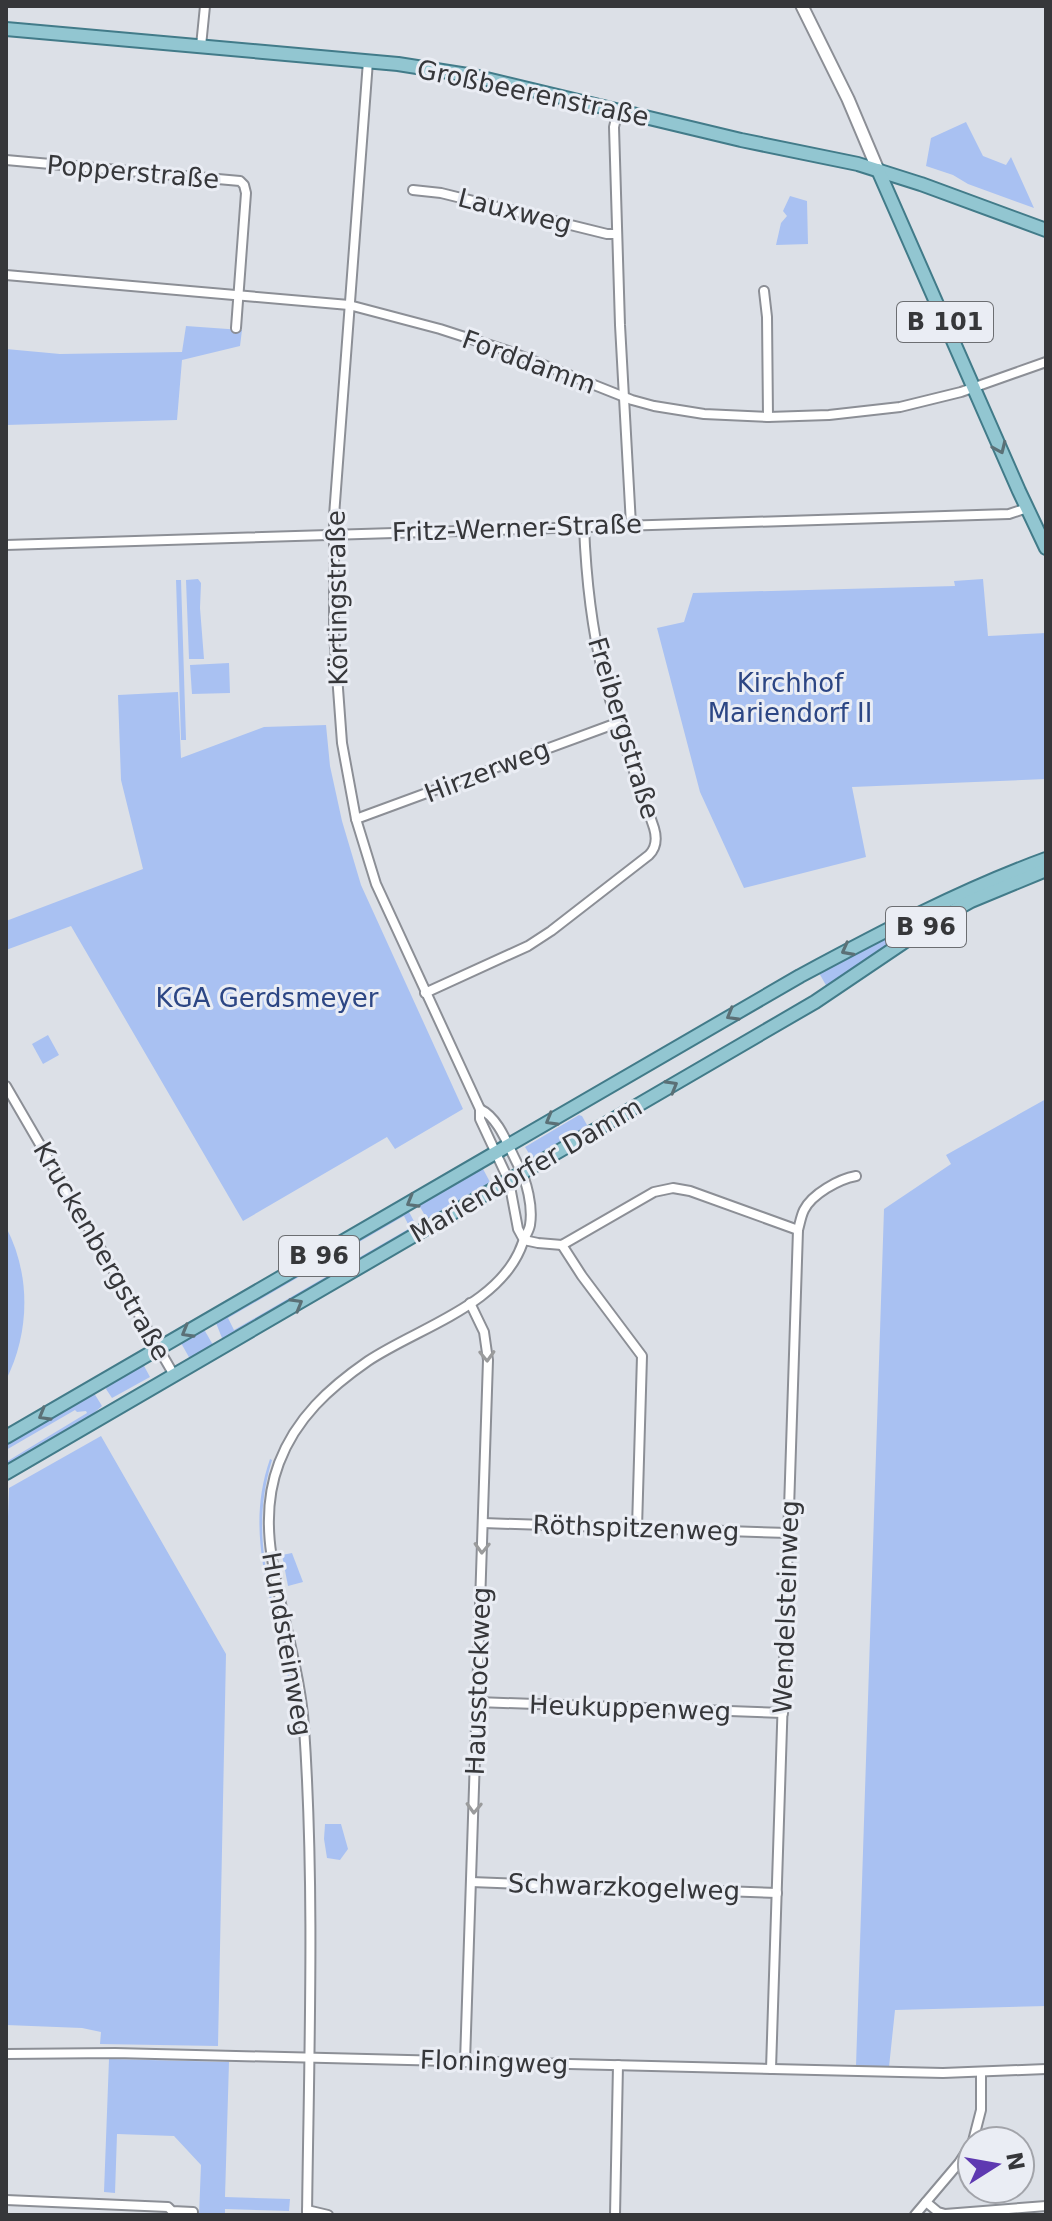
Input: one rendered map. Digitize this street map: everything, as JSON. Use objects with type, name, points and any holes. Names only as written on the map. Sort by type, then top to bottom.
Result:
[{"type":"main road","points":[[802,6],[848,99],[878,170]]},
{"type":"main road","name":"Großbeerenstraße","points":[[6,29],[368,61],[474,76],[741,140],[842,160],[945,192],[1046,230]]},
{"type":"main road","name":"B 101","points":[[878,170],[1046,548]]},
{"type":"main road","name":"Mariendorfer Damm","points":[[6,1437],[800,976],[869,938],[1046,859]]},
{"type":"main road","name":"Mariendorfer Damm","points":[[6,1473],[815,1002],[935,921],[971,901],[1046,870]]},
{"type":"street","points":[[201,46],[205,6]]},
{"type":"street","name":"Körtingstraße","points":[[368,61],[334,534],[334,634],[340,724],[356,819],[376,884],[480,1109],[480,1119],[495,1153]]},
{"type":"street","points":[[618,110],[614,127],[617,234],[631,525]]},
{"type":"street","name":"Popperstraße","points":[[6,160],[240,181],[246,193],[238,295]]},
{"type":"street","name":"Lauxweg","points":[[413,190],[441,193],[617,234]]},
{"type":"street","name":"Forddamm","points":[[6,275],[349,305],[511,352],[624,398],[704,414],[768,417],[829,415],[900,407],[974,388],[1046,362]]},
{"type":"street","points":[[764,291],[768,417]]},
{"type":"street","points":[[236,328],[238,295]]},
{"type":"street","name":"Fritz-Werner-Straße","points":[[6,545],[1009,514],[1027,508]]},
{"type":"street","name":"Freibergstraße","points":[[425,993],[528,946],[652,852],[656,835],[603,675],[588,593],[584,526]]},
{"type":"street","name":"Hirzerweg","points":[[356,819],[617,723]]},
{"type":"street","name":"Kruckenbergstraße","points":[[6,1086],[174,1375]]},
{"type":"street","name":"Körtingstraße","points":[[480,1109],[488,1113],[523,1173]]},
{"type":"street","points":[[495,1153],[509,1181],[518,1229],[524,1240],[562,1245],[654,1192],[667,1188],[690,1191],[798,1230]]},
{"type":"street","name":"Hundsteinweg","points":[[307,2212],[310,2057],[304,1724],[273,1570],[268,1534],[270,1498],[278,1466],[293,1433],[319,1400],[375,1357],[470,1303],[506,1274],[520,1252],[529,1228],[523,1173]]},
{"type":"street","name":"Wendelsteinweg","points":[[771,2069],[798,1230],[804,1210],[813,1198],[846,1178],[856,1176]]},
{"type":"street","points":[[562,1245],[642,1356],[637,1528]]},
{"type":"street","name":"Hausstockweg","points":[[465,2062],[488,1352],[484,1332],[470,1303]]},
{"type":"street","name":"Röthspitzenweg","points":[[483,1523],[788,1533]]},
{"type":"street","name":"Heukuppenweg","points":[[477,1702],[783,1713]]},
{"type":"street","name":"Schwarzkogelweg","points":[[471,1882],[777,1893]]},
{"type":"street","name":"Floningweg","points":[[6,2054],[95,2052],[771,2069],[981,2072],[1046,2069]]},
{"type":"street","points":[[615,2215],[618,2065]]},
{"type":"street","points":[[977,2125],[981,2110],[981,2072]]},
{"type":"street","points":[[915,2215],[956,2167]]},
{"type":"street","points":[[6,2200],[168,2207],[172,2211],[193,2212]]},
{"type":"street","points":[[926,2202],[945,2214],[1046,2206]]},
{"type":"street","points":[[105,2204],[106,2215]]},
{"type":"street","points":[[307,2212],[328,2215]]},
{"type":"green space","points":[[966,122],[983,156],[1006,165],[1011,157],[1034,208],[926,166],[931,138]]},
{"type":"green space","points":[[790,196],[807,201],[808,244],[776,245],[781,223],[787,216],[783,211]]},
{"type":"green space","points":[[186,326],[242,330],[240,346],[182,360],[177,420],[6,425],[6,349],[60,354],[182,352]]},
{"type":"green space","points":[[198,579],[201,583],[204,659],[189,659],[186,580]]},
{"type":"green space","name":"Kirchhof Mariendorf II","points":[[983,579],[988,636],[1046,633],[1046,779],[852,787],[866,857],[744,888],[700,792],[657,628],[684,622],[693,593],[955,586],[954,581]]},
{"type":"green space","points":[[176,580],[181,580],[186,740],[181,740]]},
{"type":"green space","points":[[229,663],[230,693],[192,694],[190,665]]},
{"type":"green space","name":"KGA Gerdsmeyer","points":[[178,692],[181,758],[264,727],[326,725],[330,766],[342,821],[361,885],[463,1109],[395,1149],[387,1137],[243,1221],[71,926],[6,950],[6,921],[143,869],[121,780],[118,695]]},
{"type":"green space","points":[[903,929],[905,932],[827,987],[819,973]]},
{"type":"green space","points":[[48,1035],[59,1055],[43,1064],[32,1044]]},
{"type":"green space","points":[[1046,1099],[1046,2006],[895,2010],[889,2067],[856,2066],[884,1209],[951,1164],[946,1155]]},
{"type":"green space","points":[[579,1115],[587,1128],[533,1160],[525,1147]]},
{"type":"green space","points":[[482,1167],[491,1184],[427,1219],[421,1203]]},
{"type":"green space","points":[[408,1210],[417,1227],[225,1339],[216,1323]],"holes":[[[404,1216],[410,1228],[234,1330],[228,1318]]]},
{"type":"green space","points":[[6,1227],[20,1264],[24,1304],[20,1343],[6,1380]]},
{"type":"green space","points":[[203,1330],[213,1345],[190,1359],[181,1343]]},
{"type":"green space","points":[[143,1364],[150,1377],[112,1398],[107,1386]]},
{"type":"green space","points":[[94,1393],[102,1406],[86,1420],[6,1467],[6,1462],[87,1413],[75,1410],[6,1450],[6,1445]]},
{"type":"green space","points":[[101,1436],[226,1654],[218,2046],[100,2044],[101,2032],[82,2028],[6,2025],[6,1575],[9,1488]]},
{"type":"green space","points":[[270,1459],[262,1520],[263,1548],[292,1688],[271,1602],[261,1546],[259,1517]]},
{"type":"green space","points":[[292,1553],[303,1582],[288,1586],[282,1555]]},
{"type":"green space","points":[[325,1824],[341,1824],[348,1849],[340,1860],[327,1858]]},
{"type":"green space","points":[[109,2059],[229,2062],[225,2197],[290,2199],[289,2211],[225,2209],[225,2215],[199,2215],[201,2165],[174,2136],[117,2134],[115,2193],[104,2192]]}]
